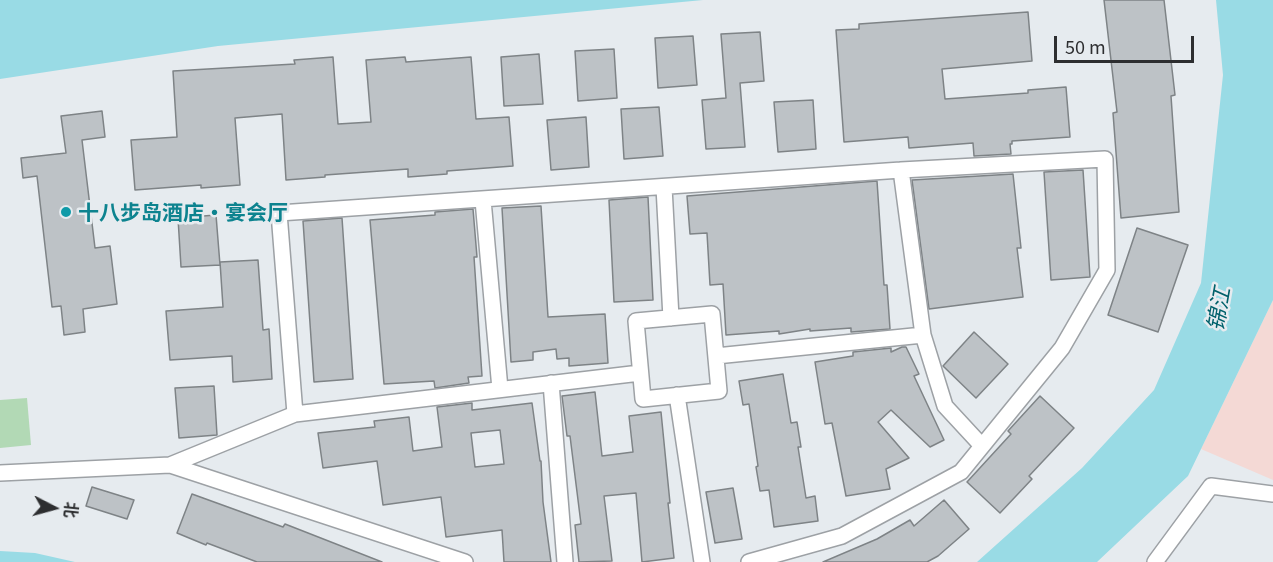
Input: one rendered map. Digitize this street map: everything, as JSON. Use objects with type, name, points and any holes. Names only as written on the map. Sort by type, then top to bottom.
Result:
[{"type":"street","points":[[295,414],[279,213],[901,170],[1105,159],[1107,270],[1062,348],[961,472],[842,536],[749,562]]},
{"type":"street","points":[[901,170],[923,336],[945,406],[982,446]]},
{"type":"street","points":[[664,188],[671,318]]},
{"type":"street","points":[[483,200],[500,389]]},
{"type":"street","points":[[712,314],[716,356],[719,392],[643,399],[636,321],[712,314]]},
{"type":"street","points":[[716,356],[923,336]]},
{"type":"street","points":[[0,473],[170,465],[295,414],[640,373]]},
{"type":"street","points":[[551,383],[566,562]]},
{"type":"street","points":[[677,395],[702,562]]},
{"type":"street","points":[[170,465],[465,562]]},
{"type":"street","points":[[1155,562],[1211,486],[1273,494]]},
{"type":"shaded area","points":[[1273,300],[1273,480],[1201,449]]},
{"type":"green space","points":[[27,398],[31,445],[0,448],[0,400]]},
{"type":"water","points":[[0,0],[703,0],[218,46],[0,79]]},
{"type":"water","name":"锦江","points":[[1216,0],[1273,0],[1273,300],[1188,476],[1097,562],[977,562],[1082,468],[1154,390],[1201,283],[1223,75]]},
{"type":"water","points":[[0,551],[35,553],[75,562],[0,562]]},
{"type":"building","points":[[1104,0],[1164,0],[1175,95],[1171,96],[1179,212],[1121,218],[1113,113],[1117,112]]},
{"type":"building","points":[[1028,12],[1032,61],[942,69],[945,99],[1028,93],[1028,90],[1066,87],[1070,137],[1012,141],[1011,154],[974,156],[973,143],[909,148],[908,137],[844,142],[836,30],[859,29],[859,24]]},
{"type":"building","points":[[760,32],[764,81],[740,83],[745,147],[706,149],[702,100],[726,98],[721,34]]},
{"type":"building","points":[[693,36],[697,85],[658,88],[655,38]]},
{"type":"building","points":[[614,49],[617,98],[578,101],[575,51]]},
{"type":"building","points":[[539,54],[543,104],[504,106],[501,57]]},
{"type":"building","points":[[333,57],[338,124],[371,122],[366,60],[405,57],[406,62],[471,57],[476,119],[509,117],[513,166],[447,171],[447,174],[408,177],[408,169],[286,180],[282,114],[235,118],[240,185],[201,188],[201,185],[135,190],[131,140],[177,137],[173,71],[295,64],[294,60]]},
{"type":"building","points":[[813,100],[816,149],[778,152],[774,102]]},
{"type":"building","points":[[659,107],[663,156],[624,159],[621,109]]},
{"type":"building","name":"十八步岛酒店·宴会厅","points":[[102,111],[105,137],[82,140],[95,248],[110,246],[117,304],[83,309],[85,332],[64,335],[61,306],[52,307],[37,176],[23,178],[21,158],[66,153],[61,116]]},
{"type":"building","points":[[586,117],[589,167],[551,170],[547,120]]},
{"type":"building","points":[[1083,170],[1090,277],[1051,280],[1044,172]]},
{"type":"building","points":[[1013,174],[1021,248],[1017,248],[1023,297],[929,309],[912,180]]},
{"type":"building","points":[[877,181],[884,285],[887,285],[890,329],[851,332],[851,328],[810,331],[810,329],[779,334],[779,331],[726,335],[723,284],[710,285],[707,233],[690,234],[687,196]]},
{"type":"building","points":[[648,197],[653,300],[614,302],[609,200]]},
{"type":"building","points":[[541,206],[548,317],[605,314],[608,363],[569,366],[569,358],[557,359],[556,349],[533,352],[533,360],[511,362],[502,208]]},
{"type":"building","points":[[473,209],[482,376],[468,377],[469,383],[435,388],[434,381],[384,384],[370,220],[435,215],[435,212]]},
{"type":"building","points":[[216,215],[220,265],[181,267],[178,218]]},
{"type":"building","points":[[342,218],[353,379],[314,382],[303,221]]},
{"type":"building","points":[[1137,228],[1188,245],[1158,332],[1108,315]]},
{"type":"building","points":[[258,260],[263,330],[269,329],[272,379],[233,382],[232,356],[170,360],[166,311],[223,307],[220,262]]},
{"type":"building","points":[[974,332],[1008,364],[976,398],[943,366]]},
{"type":"building","points":[[906,347],[919,374],[914,376],[944,440],[930,447],[891,410],[878,422],[909,458],[886,469],[890,489],[846,496],[832,423],[825,424],[815,362],[853,356],[853,352],[891,348],[891,352]]},
{"type":"building","points":[[783,374],[791,423],[797,422],[801,447],[798,447],[806,498],[815,496],[818,521],[774,527],[769,490],[760,491],[749,404],[743,405],[739,381]]},
{"type":"building","points":[[214,386],[217,435],[179,438],[175,388]]},
{"type":"building","points":[[595,392],[602,456],[633,452],[629,416],[661,412],[674,558],[642,562],[636,493],[604,496],[612,561],[579,562],[575,525],[581,524],[570,436],[567,436],[562,396]]},
{"type":"building","points":[[1040,396],[1074,428],[1029,476],[1032,479],[1000,513],[967,482],[1011,434],[1008,431]]},
{"type":"building","points":[[472,403],[472,410],[532,403],[541,461],[543,502],[551,562],[504,562],[502,530],[446,537],[441,497],[383,505],[377,461],[323,468],[318,433],[375,427],[374,421],[409,417],[413,451],[442,447],[437,407]],"holes":[[[500,430],[504,464],[475,467],[471,433]]]},
{"type":"building","points":[[92,487],[134,500],[127,519],[86,506]]},
{"type":"building","points":[[733,488],[742,539],[715,543],[706,492]]},
{"type":"building","points":[[192,494],[283,527],[285,524],[382,562],[257,562],[207,543],[206,545],[177,533]]},
{"type":"building","points":[[944,500],[969,529],[938,556],[927,562],[823,562],[877,539],[910,520],[914,526]]},
{"type":"place","name":"十八步岛酒店·宴会厅","points":[[66,212]]}]
